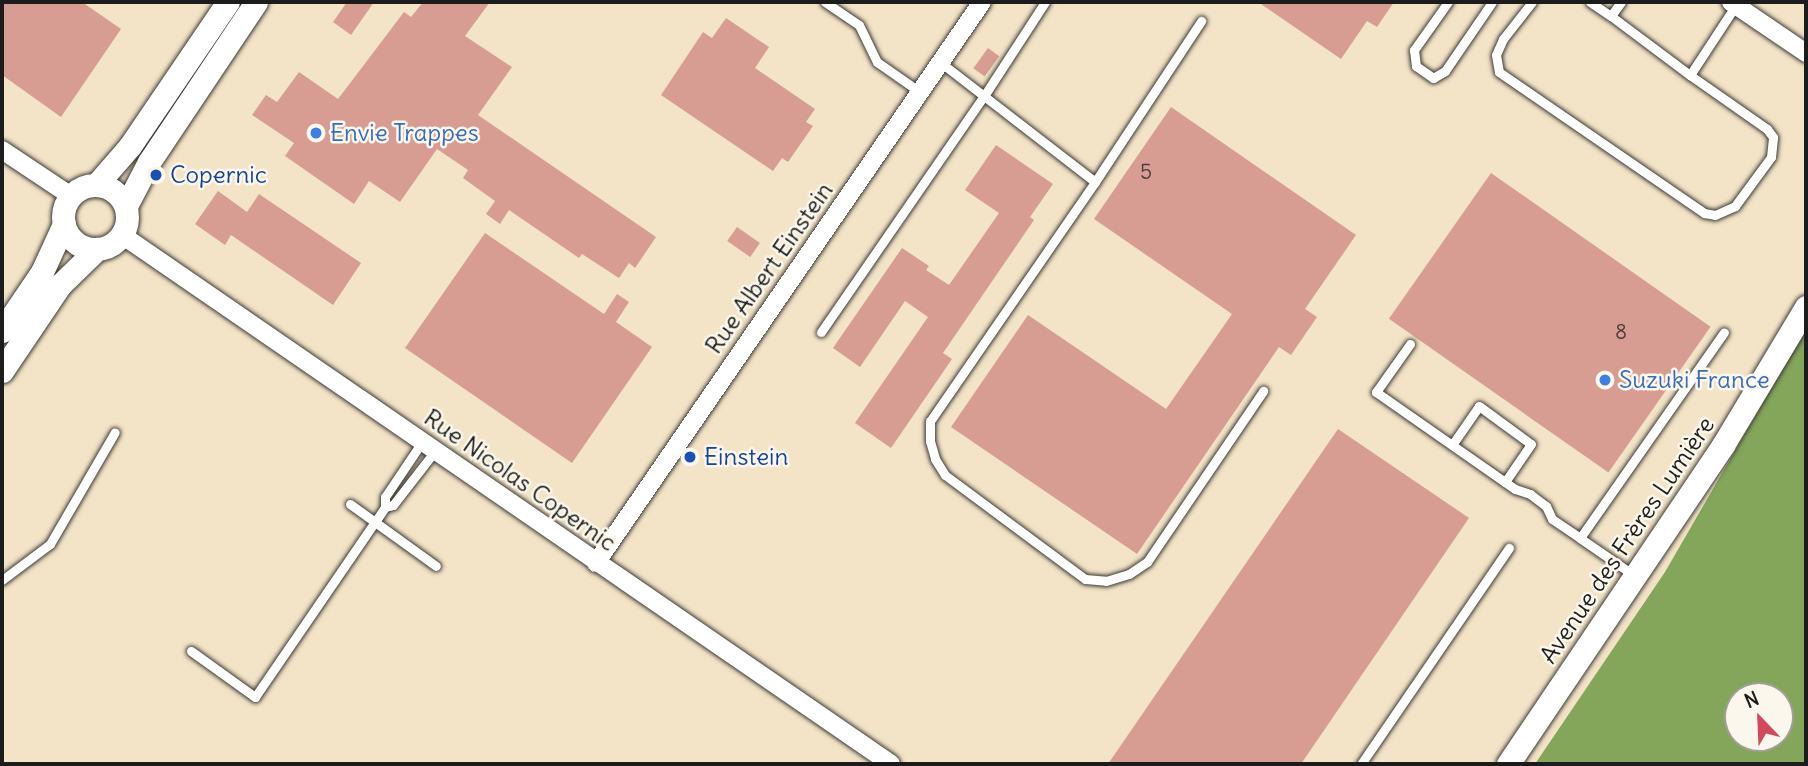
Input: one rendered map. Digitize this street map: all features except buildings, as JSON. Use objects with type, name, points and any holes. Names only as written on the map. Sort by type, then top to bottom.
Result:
[{"type":"street","points":[[97,184],[115,191],[126,206],[128,216],[122,235],[107,247],[97,249],[76,242],[64,224],[63,214],[71,196],[78,189],[97,184],[130,146],[228,2]]},
{"type":"street","points":[[126,206],[149,162],[256,2]]},
{"type":"street","name":"Rue Albert Einstein","points":[[596,562],[982,2]]},
{"type":"street","points":[[1733,3],[1806,53]]},
{"type":"street","points":[[2,150],[71,196]]},
{"type":"street","points":[[2,331],[42,272],[64,224]]},
{"type":"street","name":"Rue Nicolas Copernic","points":[[122,235],[891,764]]},
{"type":"street","points":[[2,371],[60,285],[97,249]]},
{"type":"street","name":"Avenue des Frères Lumière","points":[[1508,764],[1723,445],[1806,307]]},
{"type":"lane","points":[[825,2],[859,25],[877,62],[920,92]]},
{"type":"lane","points":[[821,332],[984,96],[1045,2]]},
{"type":"lane","points":[[1448,2],[1414,50],[1416,66],[1433,78],[1445,71],[1492,2]]},
{"type":"lane","points":[[1532,2],[1503,39],[1496,55],[1499,72],[1704,213],[1715,215],[1735,206],[1771,157],[1773,137],[1767,129],[1590,2]]},
{"type":"lane","points":[[1611,16],[1621,2]]},
{"type":"lane","points":[[1690,75],[1733,3]]},
{"type":"lane","points":[[1201,21],[1095,182],[930,421],[930,442],[935,459],[945,474],[1085,579],[1106,580],[1129,574],[1147,562],[1263,391]]},
{"type":"lane","points":[[940,62],[1095,182]]},
{"type":"lane","points":[[1580,538],[1724,332]]},
{"type":"lane","points":[[1410,344],[1376,392],[1505,482],[1546,506],[1552,519],[1636,577]]},
{"type":"lane","points":[[1452,445],[1479,406],[1531,444],[1505,482]]},
{"type":"lane","points":[[2,580],[50,544],[115,432]]},
{"type":"lane","points":[[191,651],[255,696],[385,507],[385,498],[428,447]]},
{"type":"lane","points":[[385,507],[393,505],[428,447]]},
{"type":"lane","points":[[350,504],[436,566]]},
{"type":"lane","points":[[1361,764],[1509,548]]},
{"type":"green space","points":[[1806,328],[1806,764],[1535,764],[1665,572]]},
{"type":"place","name":"Envie Trappes","points":[[316,133]]},
{"type":"place","name":"Copernic","points":[[156,175]]},
{"type":"place","name":"Suzuki France","points":[[1605,380]]},
{"type":"place","name":"Einstein","points":[[690,457]]}]
